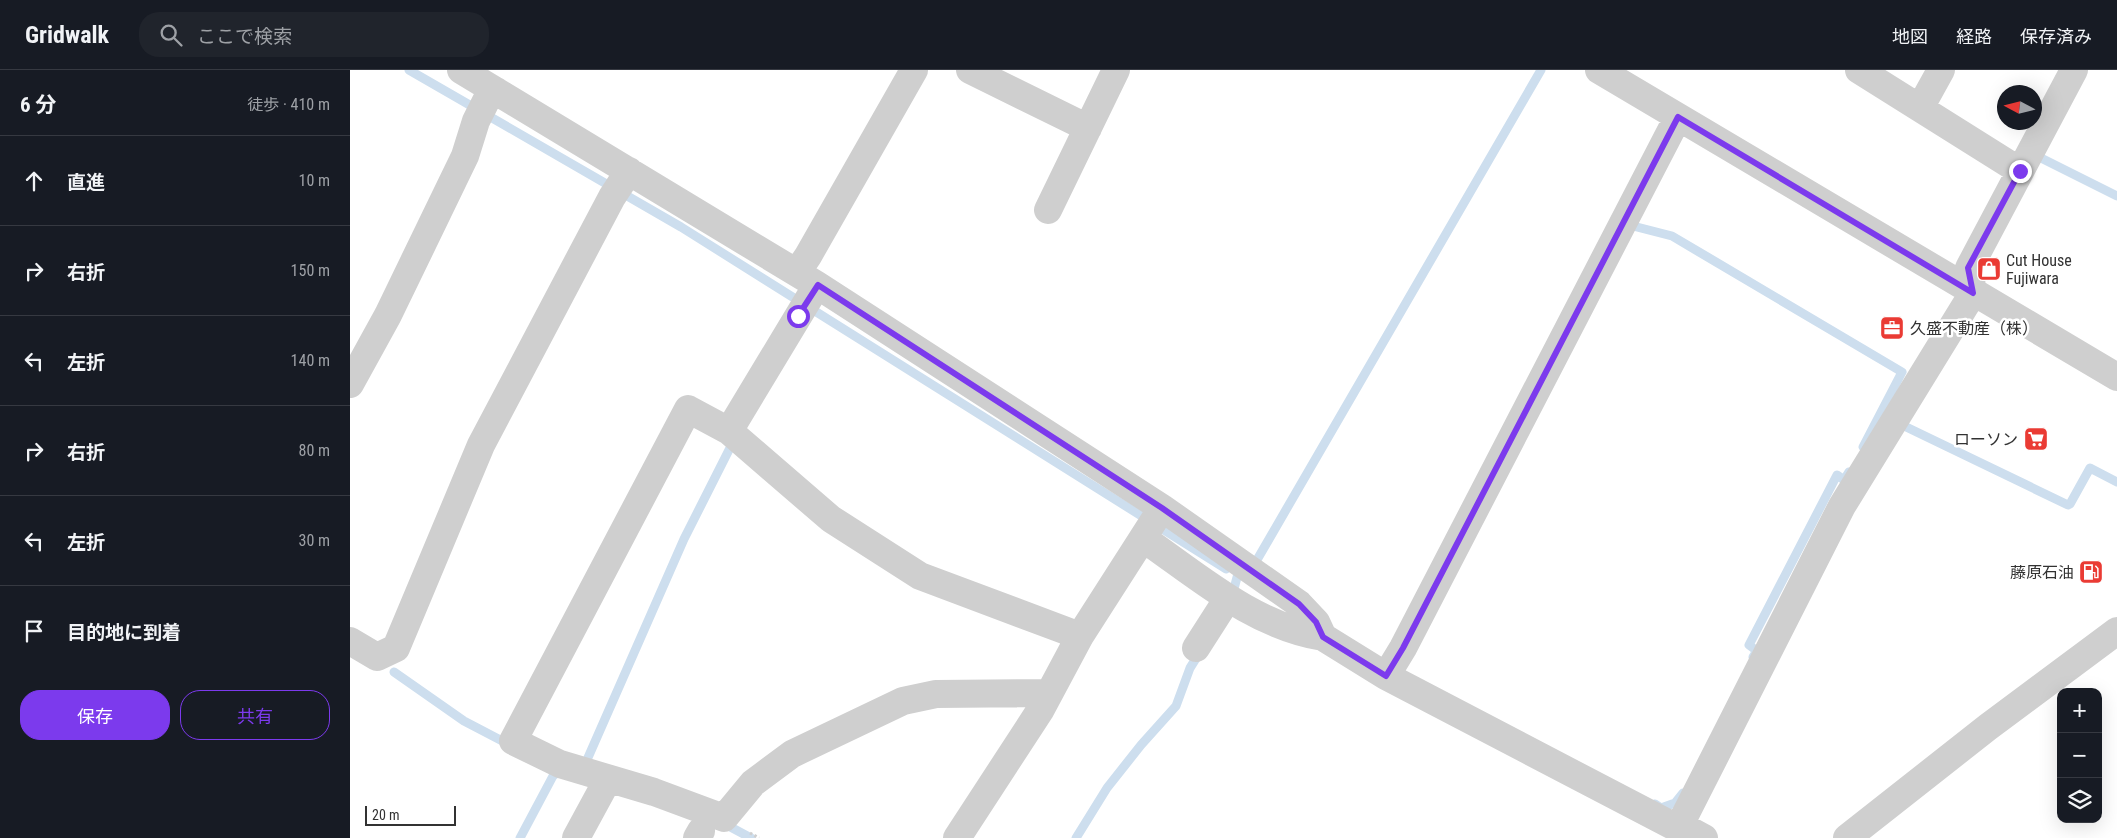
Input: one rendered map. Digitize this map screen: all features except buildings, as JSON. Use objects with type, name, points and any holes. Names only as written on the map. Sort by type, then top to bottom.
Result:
[{"type":"street","points":[[461,70],[486,104],[622,182],[806,292],[1152,524],[1234,559],[1299,604],[1316,622],[1323,637]]},
{"type":"street","points":[[970,70],[1088,128]]},
{"type":"street","points":[[1048,210],[1116,70]]},
{"type":"street","points":[[1599,70],[2117,377]]},
{"type":"street","points":[[1859,70],[2020,171]]},
{"type":"street","points":[[1920,108],[1941,70]]},
{"type":"street","points":[[1679,826],[1842,506],[1973,293],[1968,268],[2074,70]]},
{"type":"street","points":[[729,431],[806,292],[808,256],[906,73]]},
{"type":"street","points":[[350,384],[388,316],[465,156],[486,104]]},
{"type":"street","points":[[1386,676],[1403,648],[1678,117]]},
{"type":"street","points":[[350,641],[377,657],[396,648],[481,445],[622,182]]},
{"type":"street","points":[[1048,693],[936,694],[903,701],[792,754],[753,783],[724,818],[654,792],[596,779],[548,760],[513,741],[688,408],[729,431],[831,519],[920,576],[1080,636]]},
{"type":"street","points":[[1152,524],[1154,546],[1234,601],[1282,627],[1323,637],[1386,676],[1704,838]]},
{"type":"street","points":[[957,838],[971,820],[1041,709],[1080,636],[1152,524]]},
{"type":"street","points":[[1196,648],[1248,586],[1268,583]]},
{"type":"street","points":[[1847,838],[1988,727],[2117,631]]},
{"type":"street","points":[[576,838],[596,779]]},
{"type":"waterway","points":[[409,70],[681,227],[1226,569]]},
{"type":"waterway","points":[[1252,566],[1541,70]]},
{"type":"waterway","points":[[2041,158],[2117,196]]},
{"type":"waterway","points":[[1633,226],[1672,236],[1902,372],[1863,447]]},
{"type":"waterway","points":[[1902,421],[1900,424],[2068,505],[2090,468],[2117,482]]},
{"type":"waterway","points":[[583,769],[684,539],[734,440]]},
{"type":"waterway","points":[[1753,657],[1757,651],[1749,645],[1837,475],[1844,480],[1849,472]]},
{"type":"waterway","points":[[1232,596],[1239,570]]},
{"type":"waterway","points":[[1076,838],[1107,788],[1141,745],[1176,706],[1190,668],[1200,652]]},
{"type":"waterway","points":[[394,672],[464,721],[510,745]]},
{"type":"waterway","points":[[520,838],[553,776],[558,772]]},
{"type":"waterway","points":[[1655,804],[1661,808],[1675,803],[1683,793]]},
{"type":"waterway","points":[[723,823],[751,838]]},
{"type":"place","name":"Cut House Fujiwara","points":[[1989,269]]},
{"type":"place","name":"久盛不動産（株）","points":[[1892,328]]},
{"type":"place","name":"ローソン","points":[[2036,439]]},
{"type":"place","name":"藤原石油","points":[[2091,572]]},
{"type":"route","points":[[798,316],[818,285],[1162,508],[1299,604],[1316,622],[1323,637],[1386,676],[1403,648],[1678,117],[1973,293],[1968,268],[2020,171]]}]
